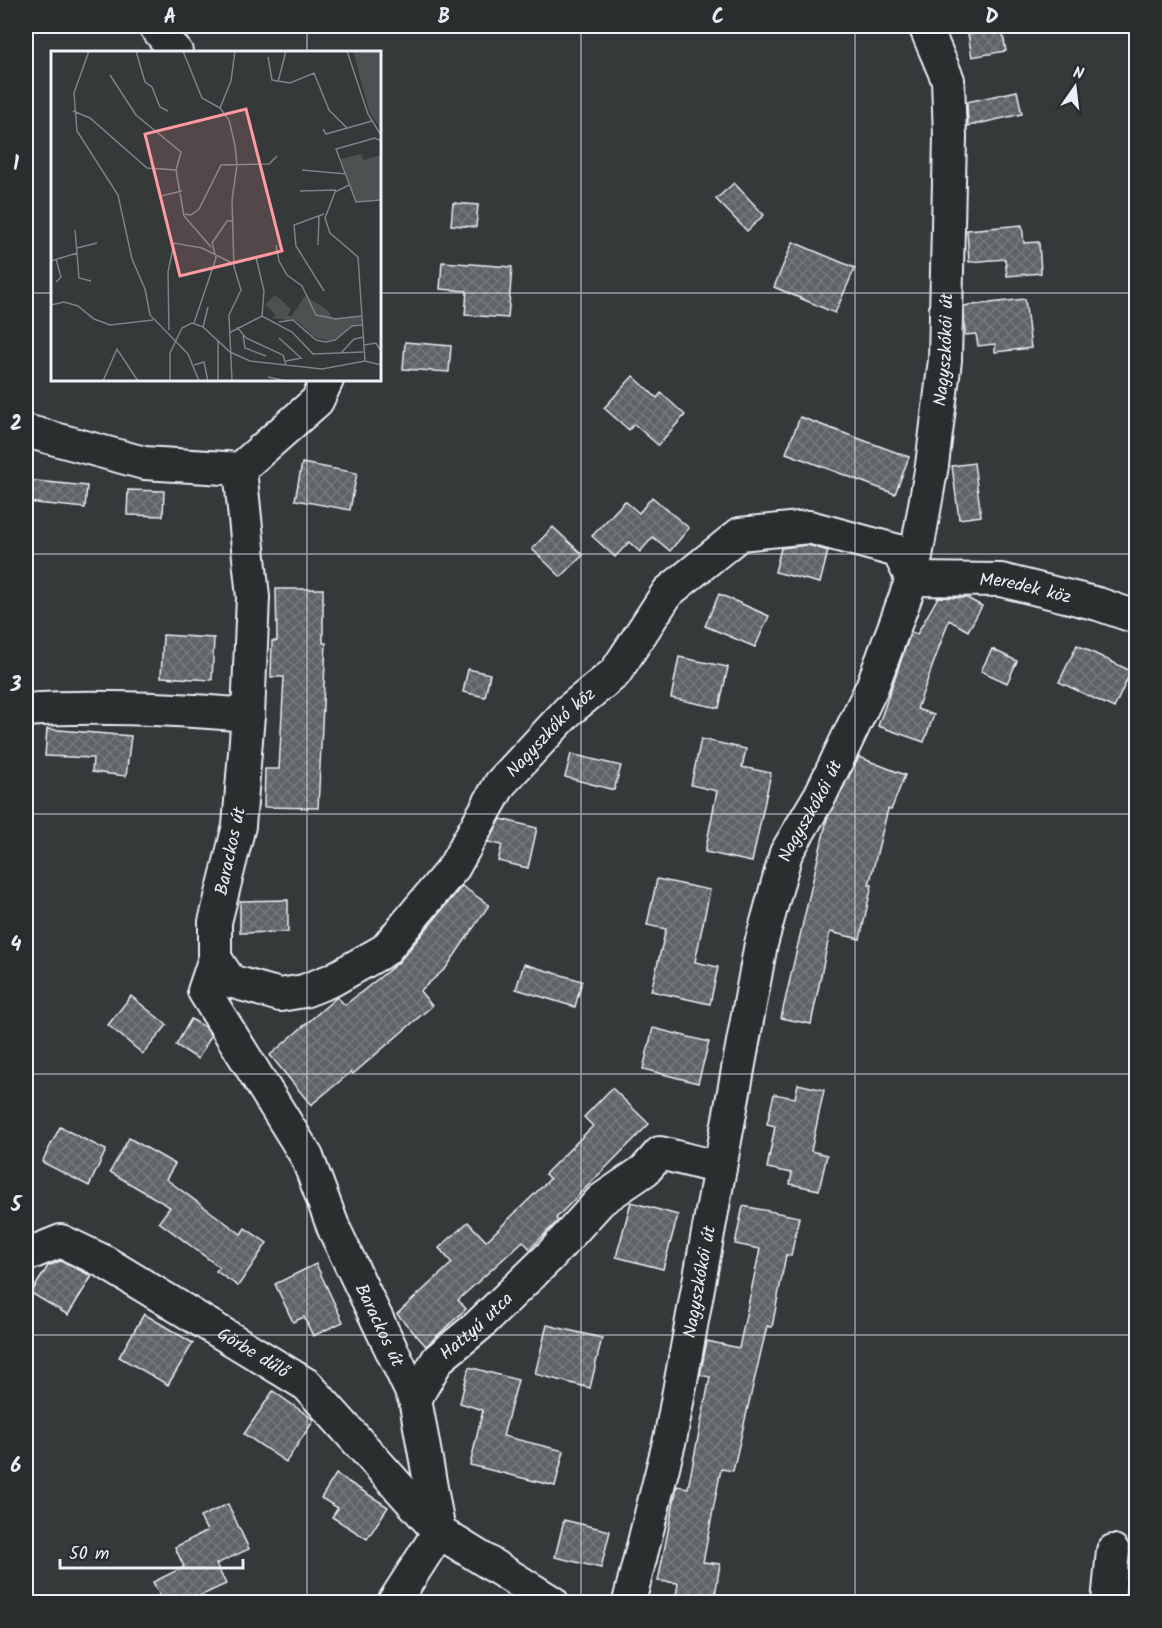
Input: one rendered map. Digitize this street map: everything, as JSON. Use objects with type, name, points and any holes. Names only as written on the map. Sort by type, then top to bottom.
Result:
[{"type":"street","points":[[155,26],[175,51]]},
{"type":"street","name":"Nagyszkókói út","points":[[629,1602],[671,1435],[761,944],[786,852],[821,794],[872,687],[912,579],[932,465],[945,360],[950,137],[948,80],[925,26]]},
{"type":"street","points":[[26,431],[144,463],[240,470],[317,401],[327,381]]},
{"type":"street","name":"Barackos út","points":[[240,470],[254,597],[248,716],[239,826],[215,921],[215,958],[204,991],[307,1157],[334,1229],[415,1399]]},
{"type":"street","name":"Nagyszkókó köz","points":[[215,958],[230,981],[280,995],[304,992],[332,980],[386,950],[454,867],[500,784],[568,711],[615,673],[668,592],[740,534],[809,526],[898,551],[912,579]]},
{"type":"street","name":"Meredek köz","points":[[912,579],[1001,580],[1098,604],[1137,617]]},
{"type":"street","points":[[26,710],[60,707],[168,709],[248,716]]},
{"type":"street","name":"Hattyú utca","points":[[415,1399],[438,1359],[510,1295],[601,1200],[645,1170],[660,1153],[720,1168]]},
{"type":"street","name":"Görbe dűlő","points":[[26,1255],[61,1241],[103,1261],[307,1385],[440,1532]]},
{"type":"street","points":[[394,1602],[440,1532],[415,1399]]},
{"type":"street","points":[[440,1532],[552,1602]]},
{"type":"street","points":[[1108,1602],[1113,1551]]},
{"type":"building","points":[[1002,29],[1006,51],[972,57],[968,34]]},
{"type":"building","points":[[1017,91],[1022,114],[968,126],[967,102]]},
{"type":"building","points":[[734,183],[764,215],[747,231],[716,199]]},
{"type":"building","points":[[453,203],[478,205],[476,227],[451,225]]},
{"type":"building","points":[[1022,225],[1024,243],[1039,242],[1041,273],[1007,276],[1005,259],[969,262],[967,230]]},
{"type":"building","points":[[793,242],[855,268],[835,313],[774,287]]},
{"type":"building","points":[[442,262],[512,267],[508,318],[465,315],[467,291],[440,289]]},
{"type":"building","points":[[1025,299],[1031,348],[995,352],[995,344],[978,346],[976,334],[965,335],[964,306]]},
{"type":"building","points":[[405,342],[451,346],[449,372],[403,369]]},
{"type":"building","points":[[633,376],[657,398],[661,393],[685,415],[658,445],[634,424],[629,430],[604,408]]},
{"type":"building","points":[[800,417],[909,457],[895,494],[786,453]]},
{"type":"building","points":[[302,463],[357,473],[350,510],[295,500]]},
{"type":"building","points":[[974,463],[981,516],[959,519],[952,466]]},
{"type":"building","points":[[26,480],[87,486],[85,508],[26,502]]},
{"type":"building","points":[[128,490],[164,491],[163,516],[127,515]]},
{"type":"building","points":[[652,497],[689,528],[670,551],[653,537],[640,552],[629,542],[615,557],[592,536],[625,501],[639,513]]},
{"type":"building","points":[[553,527],[583,555],[561,577],[532,549]]},
{"type":"building","points":[[808,545],[828,551],[820,583],[775,572],[781,548]]},
{"type":"building","points":[[276,589],[323,589],[323,643],[326,643],[318,808],[264,807],[265,769],[279,769],[284,677],[271,677],[272,641],[277,641]]},
{"type":"building","points":[[719,594],[769,616],[755,647],[705,626]]},
{"type":"building","points":[[938,597],[967,598],[982,606],[968,631],[949,620],[917,709],[934,715],[924,742],[878,726],[911,632],[917,634]]},
{"type":"building","points":[[163,635],[214,638],[212,680],[161,677]]},
{"type":"building","points":[[1077,645],[1131,671],[1114,708],[1059,682]]},
{"type":"building","points":[[992,649],[1017,661],[1007,683],[981,671]]},
{"type":"building","points":[[679,657],[728,667],[719,708],[671,698]]},
{"type":"building","points":[[468,669],[490,674],[485,697],[463,692]]},
{"type":"building","points":[[47,729],[131,736],[126,776],[92,772],[93,758],[45,756]]},
{"type":"building","points":[[701,739],[746,749],[742,767],[771,773],[752,862],[705,852],[717,791],[691,785]]},
{"type":"building","points":[[571,754],[621,766],[614,790],[565,777]]},
{"type":"building","points":[[859,757],[905,775],[891,810],[888,809],[869,885],[872,885],[860,939],[830,932],[811,1024],[781,1018],[827,819]]},
{"type":"building","points":[[501,819],[537,828],[528,868],[498,861],[502,845],[488,842]]},
{"type":"building","points":[[657,879],[710,890],[695,962],[718,967],[710,1004],[651,991],[666,929],[647,925]]},
{"type":"building","points":[[462,886],[489,905],[446,968],[420,991],[432,1006],[353,1074],[351,1072],[311,1105],[270,1055],[337,997],[345,1005],[399,962]]},
{"type":"building","points":[[288,900],[288,932],[240,933],[240,901]]},
{"type":"building","points":[[524,964],[582,981],[575,1007],[516,989]]},
{"type":"building","points":[[131,996],[167,1025],[143,1054],[108,1025]]},
{"type":"building","points":[[191,1019],[205,1027],[211,1036],[198,1059],[176,1045]]},
{"type":"building","points":[[653,1028],[709,1042],[698,1083],[643,1069]]},
{"type":"building","points":[[798,1084],[824,1090],[811,1151],[827,1155],[819,1190],[790,1184],[792,1173],[767,1168],[775,1126],[767,1124],[774,1094],[795,1098]]},
{"type":"building","points":[[612,1088],[649,1124],[556,1218],[558,1221],[530,1249],[523,1241],[458,1300],[466,1309],[426,1346],[397,1314],[452,1263],[439,1248],[468,1222],[486,1241],[550,1179],[545,1174],[593,1126],[584,1117]]},
{"type":"building","points":[[60,1127],[106,1150],[89,1186],[42,1162]]},
{"type":"building","points":[[129,1138],[175,1164],[166,1179],[241,1234],[245,1228],[267,1243],[238,1286],[216,1271],[219,1267],[159,1222],[170,1207],[110,1172]]},
{"type":"building","points":[[631,1202],[678,1215],[663,1269],[616,1257]]},
{"type":"building","points":[[743,1206],[799,1217],[791,1256],[786,1255],[772,1327],[767,1326],[733,1471],[721,1469],[703,1562],[720,1564],[714,1602],[675,1602],[678,1583],[658,1581],[677,1486],[688,1488],[710,1377],[700,1375],[707,1341],[739,1348],[760,1249],[735,1244]]},
{"type":"building","points":[[60,1261],[92,1276],[68,1315],[31,1293],[48,1266]]},
{"type":"building","points":[[316,1264],[343,1322],[313,1336],[304,1317],[293,1322],[275,1284]]},
{"type":"building","points":[[144,1314],[193,1343],[168,1385],[119,1357]]},
{"type":"building","points":[[547,1325],[602,1338],[590,1388],[535,1374]]},
{"type":"building","points":[[469,1367],[518,1380],[503,1436],[564,1451],[555,1486],[470,1465],[483,1410],[460,1403]]},
{"type":"building","points":[[273,1391],[314,1420],[286,1462],[244,1434]]},
{"type":"building","points":[[336,1474],[388,1507],[367,1539],[332,1517],[338,1508],[321,1498]]},
{"type":"building","points":[[228,1504],[249,1549],[216,1564],[226,1584],[187,1602],[163,1602],[153,1582],[184,1567],[175,1547],[207,1531],[200,1517]]},
{"type":"building","points":[[564,1520],[610,1531],[601,1568],[555,1557]]}]
